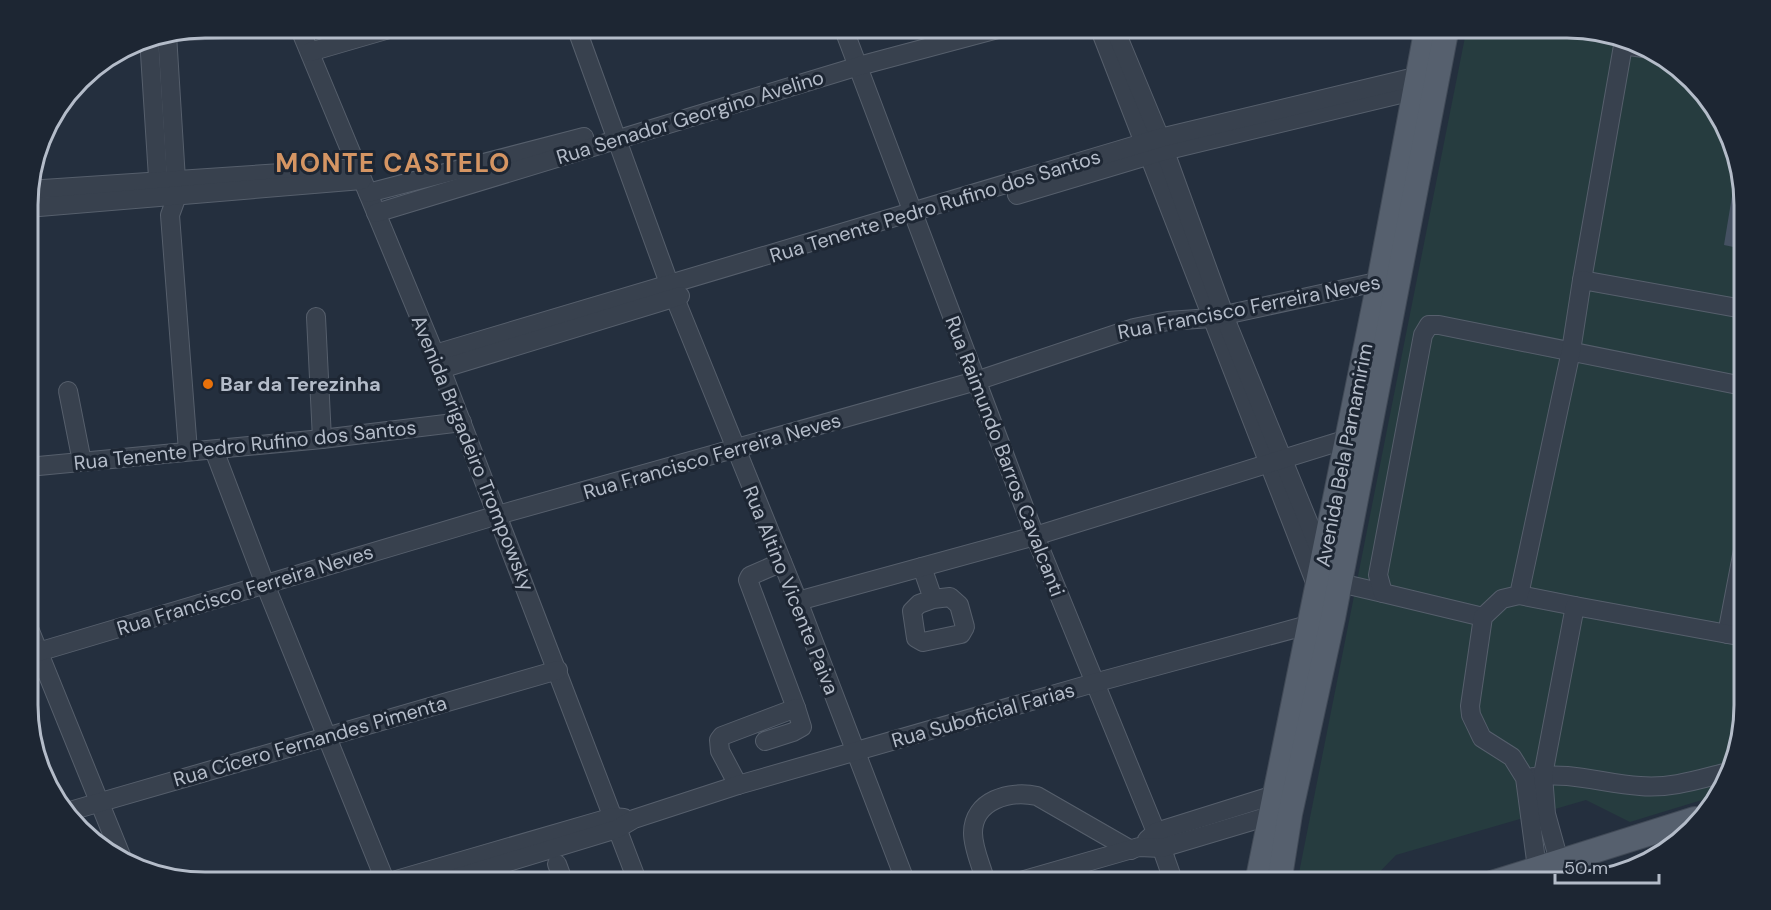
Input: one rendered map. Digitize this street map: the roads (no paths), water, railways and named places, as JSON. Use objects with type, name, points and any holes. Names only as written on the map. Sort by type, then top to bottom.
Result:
[{"type":"main road","name":"Avenida Bela Parnamirim","points":[[1427,37],[1427,86]]},
{"type":"main road","name":"Avenida Bela Parnamirim","points":[[1261,872],[1282,805],[1322,621],[1427,86],[1444,37]]},
{"type":"main road","name":"Avenida Bela Parnamirim","points":[[1329,586],[1323,558],[1357,436]]},
{"type":"main road","name":"Avenida Bela Parnamirim","points":[[1279,872],[1282,805]]},
{"type":"main road","points":[[1526,872],[1686,822]]},
{"type":"street","name":"Rua Senador Georgino Avelino","points":[[376,213],[616,135],[930,37]]},
{"type":"street","name":"Rua Senador Georgino Avelino","points":[[857,61],[960,37]]},
{"type":"street","points":[[1104,37],[1155,147]]},
{"type":"street","points":[[1118,37],[1155,147],[1218,317],[1329,586],[1383,593],[1484,617]]},
{"type":"street","name":"Avenida Brigadeiro Trompowsky","points":[[304,38],[462,422],[634,872]]},
{"type":"street","points":[[310,52],[359,38]]},
{"type":"street","name":"Rua Altino Vicente Paiva","points":[[580,38],[673,291],[735,450],[798,601],[902,872]]},
{"type":"street","name":"Rua Raimundo Barros Cavalcanti","points":[[847,38],[1035,536],[1170,872]]},
{"type":"street","points":[[167,42],[168,188]]},
{"type":"street","points":[[150,46],[168,188],[188,451]]},
{"type":"street","points":[[1519,596],[1570,351],[1623,47]]},
{"type":"street","name":"Rua Tenente Pedro Rufino dos Santos","points":[[438,362],[1155,147],[1427,86]]},
{"type":"street","name":"Rua Senador Georgino Avelino","points":[[38,190],[168,188],[362,180],[616,135]]},
{"type":"street","name":"Rua Senador Georgino Avelino","points":[[38,206],[168,188]]},
{"type":"street","name":"Rua Francisco Ferreira Neves","points":[[38,653],[498,516],[976,381],[1134,328],[1168,321],[1218,317],[1390,279]]},
{"type":"street","points":[[1582,280],[1734,307]]},
{"type":"street","points":[[316,317],[322,439]]},
{"type":"street","points":[[1383,593],[1378,575],[1426,329],[1433,324],[1734,384]]},
{"type":"street","points":[[68,391],[82,462]]},
{"type":"street","name":"Rua Tenente Pedro Rufino dos Santos","points":[[38,466],[322,439],[462,422]]},
{"type":"street","points":[[798,601],[1035,536],[1357,436]]},
{"type":"street","points":[[214,450],[265,584],[382,872]]},
{"type":"street","points":[[1277,461],[1323,558]]},
{"type":"street","points":[[765,741],[802,727],[748,580],[750,576],[782,562]]},
{"type":"street","points":[[922,567],[933,599]]},
{"type":"street","points":[[1718,774],[1661,787],[1534,776],[1512,757],[1482,738],[1471,715],[1470,698],[1484,617],[1502,599],[1519,596],[1734,635]]},
{"type":"street","points":[[1548,865],[1546,814],[1534,776],[1575,606]]},
{"type":"street","name":"Rua Suboficial Farias","points":[[428,872],[634,819],[738,785],[1094,683],[1322,621]]},
{"type":"street","points":[[38,663],[118,847]]},
{"type":"street","name":"Rua Cícero Fernandes Pimenta","points":[[74,810],[558,670]]},
{"type":"street","points":[[738,785],[720,751],[719,740],[722,736],[796,708]]},
{"type":"street","points":[[983,872],[973,836],[974,825],[986,805],[1009,795],[1023,793],[1036,796],[1135,848]]},
{"type":"street","points":[[1052,872],[1282,805]]},
{"type":"street","name":"Rua Suboficial Farias","points":[[471,872],[615,823]]},
{"type":"street","points":[[556,864],[559,872]]},
{"type":"place","name":"Bar da Terezinha","points":[[208,384]]},
{"type":"district","name":"MONTE CASTELO","points":[[393,163]]}]
